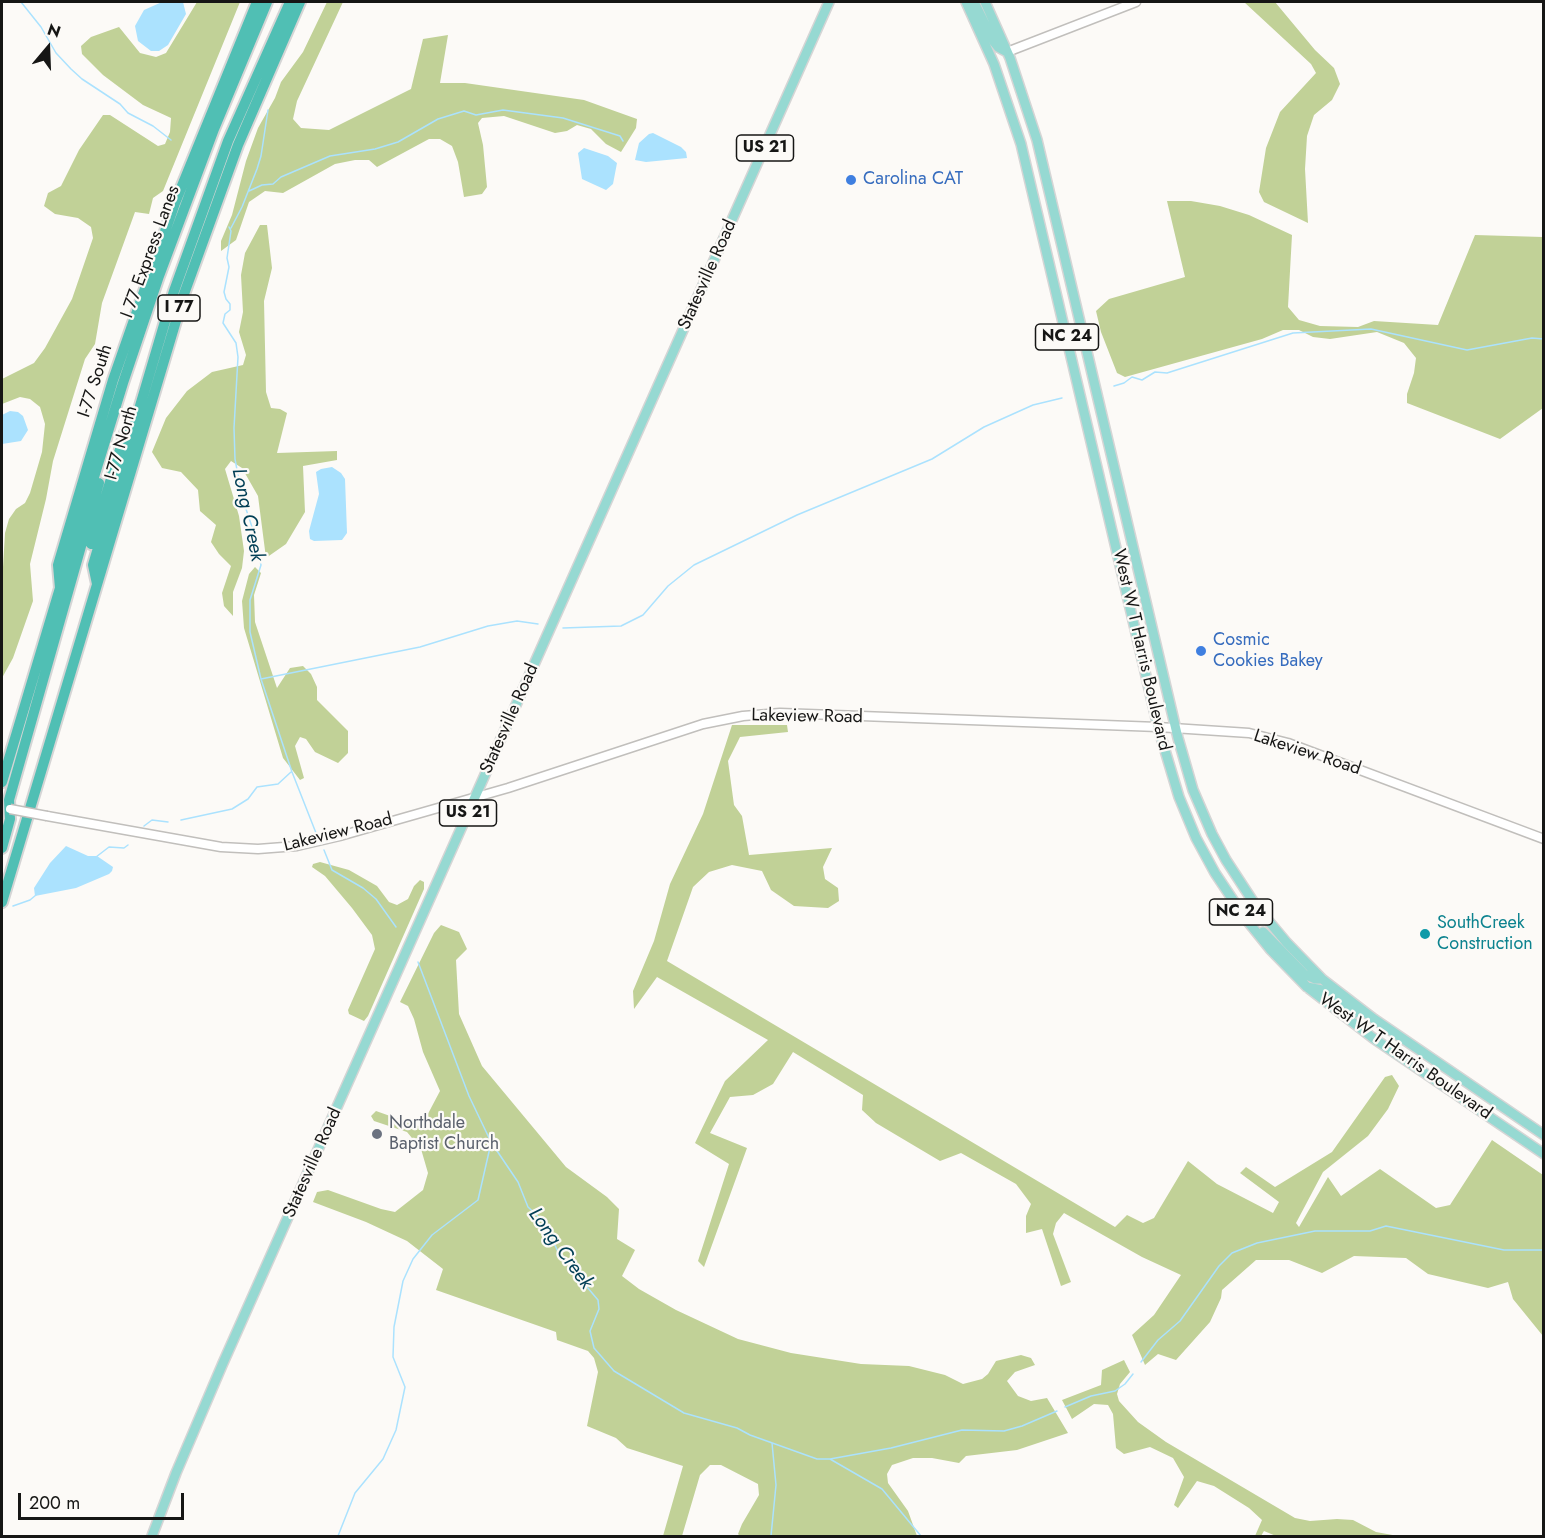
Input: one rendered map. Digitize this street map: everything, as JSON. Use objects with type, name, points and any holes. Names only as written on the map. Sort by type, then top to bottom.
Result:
[{"type":"highway","name":"I-77 South","points":[[2,782],[60,588],[58,565],[130,328],[190,163],[257,2]]},
{"type":"highway","name":"I 77 Express Lanes","points":[[60,588],[123,383],[200,167],[267,2]]},
{"type":"highway","name":"I 77 Express Lanes","points":[[98,586],[93,565],[174,291],[206,198],[242,107],[290,2]]},
{"type":"highway","name":"I-77 North","points":[[2,903],[98,586],[168,343],[194,264],[238,145],[300,2]]},
{"type":"highway","points":[[2,848],[6,809],[17,785],[123,437],[149,371]]},
{"type":"highway","points":[[17,785],[87,532],[123,383]]},
{"type":"main road","name":"Statesville Road","points":[[152,1536],[188,1442],[829,2]]},
{"type":"main road","name":"West W T Harris Boulevard","points":[[966,2],[994,64],[1024,154],[1158,727],[1187,818],[1210,864],[1236,905],[1270,949],[1307,987],[1366,1033],[1544,1154]]},
{"type":"main road","points":[[974,2],[993,42],[1007,52],[1136,2]]},
{"type":"main road","name":"West W T Harris Boulevard","points":[[985,2],[1024,99],[1042,161],[1175,728],[1193,790],[1226,860],[1270,924],[1322,979],[1353,1004],[1544,1135]]},
{"type":"main road","name":"Lakeview Road","points":[[6,809],[206,845],[241,849],[270,849],[324,840],[508,788],[703,724],[743,716],[780,713],[1158,727],[1249,733],[1288,743],[1544,839]]},
{"type":"main road","points":[[1236,905],[1300,970],[1311,978],[1322,979]]},
{"type":"main road","points":[[1307,987],[1322,990],[1372,1023],[1410,1043]]},
{"type":"green space","points":[[197,2],[240,2],[163,191],[153,198],[149,214],[135,212],[102,303],[95,344],[85,359],[53,461],[30,564],[33,601],[13,658],[2,678],[2,584],[5,533],[9,519],[16,509],[25,503],[30,493],[42,452],[45,424],[40,407],[30,399],[20,397],[2,404],[2,379],[34,363],[45,348],[72,299],[93,238],[91,227],[78,218],[55,214],[44,206],[48,193],[61,186],[79,150],[103,115],[110,115],[158,146],[165,144],[170,132],[171,118],[143,105],[103,75],[82,54],[81,46],[91,37],[119,27],[140,53],[156,57],[166,53]]},
{"type":"green space","points":[[327,2],[343,2],[297,101],[293,119],[301,128],[329,130],[411,89],[423,39],[448,35],[440,83],[465,83],[584,100],[637,119],[636,128],[621,152],[606,144],[591,129],[577,125],[567,131],[555,133],[504,116],[482,118],[478,123],[483,145],[487,187],[482,194],[464,197],[458,162],[452,146],[440,139],[429,139],[377,167],[369,160],[335,164],[283,193],[265,191],[249,202],[236,240],[221,251],[221,241],[232,215],[246,161],[258,128],[281,82],[303,52]]},
{"type":"green space","points":[[1244,2],[1275,2],[1315,50],[1334,68],[1340,84],[1332,100],[1314,115],[1307,136],[1305,169],[1308,223],[1264,202],[1259,192],[1266,148],[1280,112],[1316,73],[1311,64]]},
{"type":"green space","points":[[1167,201],[1191,201],[1220,206],[1249,215],[1292,235],[1288,307],[1299,320],[1320,326],[1358,327],[1374,321],[1438,325],[1475,235],[1543,237],[1543,408],[1500,439],[1407,403],[1416,358],[1404,343],[1377,332],[1330,339],[1313,337],[1299,330],[1283,330],[1262,339],[1125,377],[1117,373],[1101,332],[1096,311],[1109,299],[1185,277]]},
{"type":"green space","points":[[260,225],[267,225],[272,268],[264,301],[266,392],[271,408],[287,413],[277,453],[337,451],[337,460],[303,466],[305,512],[286,544],[266,558],[258,496],[242,468],[231,461],[225,469],[239,516],[244,551],[242,568],[233,592],[233,616],[224,606],[222,593],[231,566],[211,542],[216,525],[200,511],[198,490],[181,472],[162,468],[152,452],[166,418],[187,391],[212,372],[243,365],[246,355],[239,332],[243,312],[241,275],[245,253]]},
{"type":"green space","points":[[255,567],[261,573],[254,595],[255,622],[277,688],[290,668],[303,666],[311,674],[317,687],[317,700],[348,731],[348,753],[338,763],[315,752],[306,739],[300,737],[295,746],[304,778],[300,780],[283,758],[244,628],[242,601],[249,574]]},
{"type":"green space","points":[[732,725],[787,725],[788,732],[740,737],[728,761],[734,805],[742,816],[749,855],[832,848],[823,867],[825,879],[838,888],[839,901],[828,908],[794,906],[771,890],[762,871],[732,865],[709,872],[693,887],[667,961],[1115,1227],[1127,1215],[1143,1223],[1154,1218],[1188,1161],[1217,1184],[1273,1213],[1279,1202],[1240,1173],[1246,1167],[1275,1187],[1332,1152],[1385,1077],[1392,1075],[1399,1086],[1388,1109],[1368,1136],[1323,1172],[1296,1223],[1299,1227],[1328,1177],[1341,1196],[1380,1169],[1436,1208],[1450,1205],[1492,1140],[1543,1175],[1543,1336],[1513,1299],[1508,1282],[1488,1288],[1428,1274],[1406,1258],[1354,1256],[1322,1273],[1289,1260],[1256,1260],[1222,1290],[1221,1298],[1210,1322],[1176,1360],[1158,1354],[1145,1365],[1132,1335],[1154,1315],[1181,1275],[1142,1257],[1064,1213],[1056,1223],[1053,1234],[1071,1282],[1061,1286],[1042,1229],[1026,1233],[1026,1216],[1031,1204],[1016,1184],[961,1153],[940,1161],[876,1123],[862,1110],[863,1095],[793,1052],[773,1084],[753,1095],[730,1097],[710,1133],[747,1148],[704,1267],[698,1261],[729,1164],[695,1143],[725,1081],[768,1040],[657,977],[634,1009],[633,991],[654,941],[670,884],[703,814]]},
{"type":"green space","points":[[320,862],[349,870],[377,886],[389,902],[397,905],[408,899],[414,886],[420,880],[424,882],[424,889],[364,1021],[349,1014],[348,1010],[375,949],[372,935],[325,876],[312,867],[313,864]]},
{"type":"green space","points":[[441,925],[459,932],[467,949],[456,960],[459,1014],[482,1066],[566,1167],[607,1197],[619,1209],[617,1239],[635,1250],[622,1276],[639,1289],[676,1310],[738,1339],[791,1353],[861,1364],[909,1366],[945,1375],[963,1384],[982,1379],[996,1361],[1021,1355],[1031,1358],[1035,1365],[1015,1372],[1007,1381],[1018,1396],[1031,1401],[1047,1398],[1068,1433],[1017,1450],[966,1456],[959,1463],[932,1458],[913,1458],[892,1465],[887,1474],[888,1483],[908,1511],[917,1536],[740,1536],[738,1534],[742,1524],[759,1495],[758,1484],[721,1465],[710,1465],[700,1475],[682,1536],[663,1536],[683,1466],[627,1448],[616,1438],[587,1426],[598,1372],[594,1358],[588,1351],[557,1340],[556,1332],[436,1290],[443,1269],[407,1241],[366,1222],[313,1202],[317,1192],[328,1190],[395,1212],[423,1190],[428,1173],[421,1149],[407,1132],[374,1121],[371,1116],[376,1111],[421,1127],[440,1091],[423,1052],[414,1019],[408,1006],[400,1002],[434,933]]},
{"type":"green space","points":[[1124,1360],[1130,1372],[1120,1384],[1117,1394],[1119,1401],[1138,1422],[1166,1442],[1295,1518],[1310,1521],[1353,1520],[1376,1532],[1398,1536],[1276,1536],[1264,1531],[1261,1536],[1255,1536],[1262,1520],[1249,1508],[1214,1486],[1197,1481],[1178,1508],[1174,1505],[1184,1477],[1173,1458],[1150,1447],[1124,1454],[1116,1448],[1113,1414],[1108,1405],[1094,1404],[1072,1419],[1062,1400],[1101,1385],[1102,1370]]},
{"type":"water","points":[[162,2],[183,2],[186,14],[168,45],[159,51],[151,51],[138,41],[135,26],[144,10]]},
{"type":"water","points":[[653,133],[681,147],[686,152],[687,158],[646,162],[635,160],[639,143]]},
{"type":"water","points":[[584,148],[608,156],[617,163],[613,184],[606,190],[582,179],[578,153]]},
{"type":"water","points":[[10,411],[18,412],[23,416],[28,430],[21,441],[2,444],[2,415]]},
{"type":"water","points":[[332,467],[345,479],[347,533],[342,540],[314,541],[310,539],[309,531],[319,494],[316,472]]},
{"type":"water","points":[[66,846],[88,856],[97,856],[113,867],[112,871],[76,888],[35,896],[34,888],[50,863]]},
{"type":"waterway","name":"Long Creek","points":[[21,2],[41,27],[56,53],[71,69],[120,104],[128,113],[153,126],[171,140]]},
{"type":"waterway","points":[[231,228],[257,169],[268,110]]},
{"type":"waterway","points":[[249,191],[262,185],[273,184],[281,177],[330,156],[375,149],[398,142],[438,119],[464,111],[476,115],[503,110],[563,118],[620,136],[623,141]]},
{"type":"waterway","name":"Long Creek","points":[[229,227],[231,231],[227,258],[229,267],[224,292],[230,304],[230,310],[225,314],[223,323],[236,343],[238,357],[234,428],[235,459],[242,497],[255,536],[261,565],[250,600],[250,632],[261,679],[292,772],[316,833]]},
{"type":"waterway","points":[[1114,386],[1132,377],[1142,380],[1155,372],[1167,373],[1293,333],[1371,329],[1467,350],[1532,338],[1544,339]]},
{"type":"waterway","points":[[563,628],[621,626],[643,615],[668,586],[694,565],[797,515],[932,459],[984,427],[1033,405],[1062,398]]},
{"type":"waterway","points":[[261,679],[420,647],[488,626],[517,621],[538,624]]},
{"type":"waterway","points":[[181,820],[232,809],[248,799],[257,787],[278,784],[291,772]]},
{"type":"waterway","points":[[144,826],[152,820],[168,822]]},
{"type":"waterway","points":[[96,857],[109,847],[124,848],[128,845]]},
{"type":"waterway","name":"Long Creek","points":[[324,850],[332,870],[363,888],[376,899],[396,927]]},
{"type":"waterway","points":[[13,906],[30,900],[36,895]]},
{"type":"waterway","name":"Long Creek","points":[[418,962],[469,1096],[491,1142],[518,1182],[528,1207],[545,1223],[559,1254],[598,1300],[599,1309],[590,1331],[594,1348],[614,1371],[684,1413],[737,1428],[750,1435],[817,1459],[830,1459],[882,1489],[921,1536]]},
{"type":"waterway","points":[[338,1536],[355,1493],[383,1459],[396,1430],[405,1387],[393,1357],[394,1327],[403,1281],[413,1259],[432,1235],[478,1200],[491,1143]]},
{"type":"waterway","points":[[1141,1362],[1158,1340],[1180,1321],[1219,1266],[1232,1253],[1257,1243],[1315,1231],[1370,1231],[1386,1226],[1504,1250],[1544,1250]]},
{"type":"waterway","points":[[1065,1407],[1091,1396],[1115,1391],[1133,1374]]},
{"type":"waterway","points":[[830,1459],[891,1448],[962,1430],[1004,1431],[1057,1411]]},
{"type":"waterway","points":[[771,1536],[776,1485],[772,1443]]},
{"type":"place","name":"Carolina CAT","points":[[851,180]]},
{"type":"place","name":"Cosmic Cookies Bakey","points":[[1201,651]]},
{"type":"place","name":"SouthCreek Construction","points":[[1425,934]]},
{"type":"place","name":"Northdale Baptist Church","points":[[377,1134]]}]
